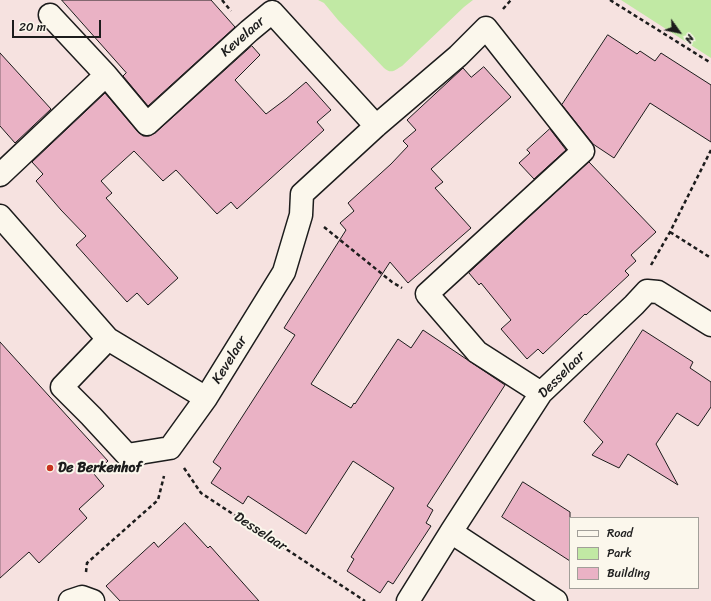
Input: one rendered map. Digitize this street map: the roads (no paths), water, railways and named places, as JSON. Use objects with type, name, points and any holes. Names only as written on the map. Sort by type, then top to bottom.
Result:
[{"type":"street","name":"Kevelaar","points":[[50,15],[106,75],[147,124],[272,12],[376,126]]},
{"type":"street","name":"Kevelaar","points":[[108,339],[62,387],[127,455],[170,448],[206,398],[284,272],[301,215],[302,194],[376,126],[458,56],[486,28],[583,151],[427,294],[477,352],[541,393]]},
{"type":"street","points":[[0,175],[106,75]]},
{"type":"street","name":"Kevelaar","points":[[0,216],[108,339],[206,398]]},
{"type":"street","name":"Desselaar","points":[[408,601],[450,532],[541,393],[634,305],[647,290],[658,292],[711,325]]},
{"type":"street","points":[[450,532],[556,601]]},
{"type":"place","name":"De Berkenhof","points":[[50,468]]}]
